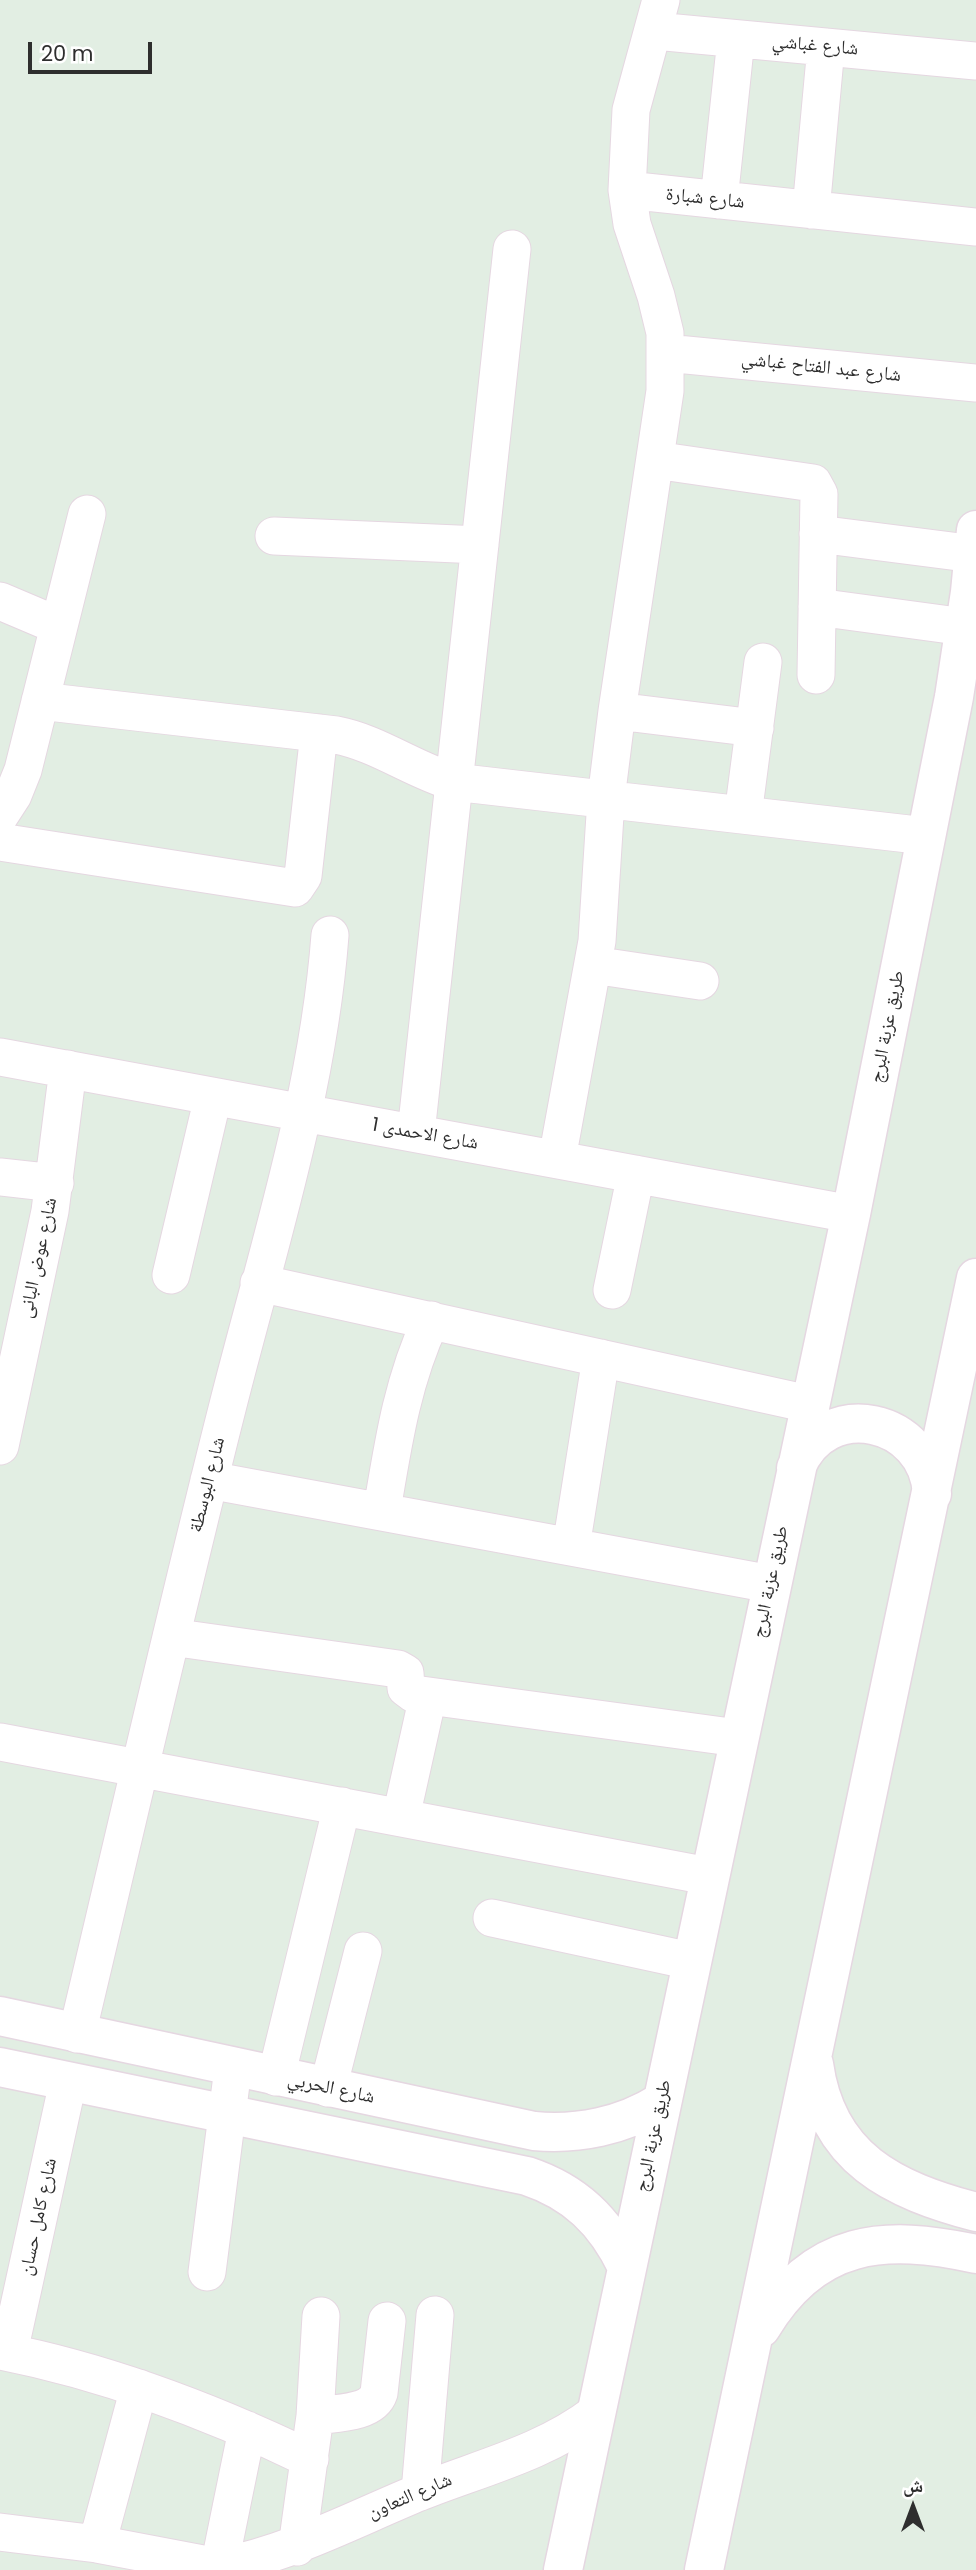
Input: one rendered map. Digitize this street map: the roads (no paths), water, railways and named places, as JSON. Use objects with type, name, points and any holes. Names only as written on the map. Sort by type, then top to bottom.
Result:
[{"type":"street","name":"شارع غباشي","points":[[658,16],[736,39],[976,61]]},
{"type":"street","points":[[557,1160],[593,965],[602,894],[606,799],[617,710],[665,391],[666,353],[661,315],[632,223],[627,190],[631,110],[640,69],[658,16]]},
{"type":"street","points":[[719,200],[736,39]]},
{"type":"street","points":[[811,210],[826,47]]},
{"type":"street","name":"شارع شبارة","points":[[627,190],[976,227]]},
{"type":"street","points":[[416,1133],[512,249]]},
{"type":"street","name":"شارع عبد الفتاح غباشي","points":[[666,353],[976,383]]},
{"type":"street","points":[[655,460],[810,481],[818,489],[816,675]]},
{"type":"street","points":[[0,815],[19,783],[87,514]]},
{"type":"street","points":[[818,534],[975,542]]},
{"type":"street","points":[[274,536],[480,545]]},
{"type":"street","name":"طريق عزبة البرج","points":[[563,2570],[660,2102],[851,1214],[972,604],[975,542]]},
{"type":"street","points":[[0,601],[59,626]]},
{"type":"street","points":[[817,607],[972,604]]},
{"type":"street","points":[[743,815],[763,662]]},
{"type":"street","points":[[40,701],[319,733],[368,744],[425,773],[454,782],[926,836]]},
{"type":"street","points":[[617,710],[755,728]]},
{"type":"street","points":[[0,842],[295,888],[303,876],[319,733]]},
{"type":"street","name":"شارع البوسطة","points":[[77,2034],[209,1480],[302,1112],[320,1024],[330,935]]},
{"type":"street","points":[[593,965],[700,981]]},
{"type":"street","name":"شارع الاحمدى 1","points":[[0,1057],[851,1214]]},
{"type":"street","name":"شارع عوض البانى","points":[[0,1446],[55,1183],[68,1069]]},
{"type":"street","points":[[171,1275],[213,1097]]},
{"type":"street","points":[[612,1290],[636,1174]]},
{"type":"street","points":[[0,1177],[55,1183]]},
{"type":"street","points":[[704,2570],[976,1278]]},
{"type":"street","points":[[259,1283],[809,1404]]},
{"type":"street","points":[[382,1510],[398,1412],[415,1356],[431,1320]]},
{"type":"street","points":[[571,1547],[601,1358]]},
{"type":"street","points":[[794,1472],[804,1452],[820,1436],[852,1424],[874,1425],[895,1432],[920,1454],[929,1475],[932,1497]]},
{"type":"street","points":[[209,1480],[771,1584]]},
{"type":"street","points":[[171,1637],[398,1669],[405,1673],[406,1688],[411,1693],[738,1738]]},
{"type":"street","points":[[401,1817],[428,1696]]},
{"type":"street","points":[[0,1742],[708,1877]]},
{"type":"street","points":[[276,2077],[342,1806]]},
{"type":"street","points":[[492,1918],[691,1961]]},
{"type":"street","points":[[328,2088],[363,1951]]},
{"type":"street","name":"شارع الحربي","points":[[0,2016],[512,2127],[549,2132],[607,2125],[660,2102]]},
{"type":"street","points":[[813,2056],[819,2091],[843,2138],[881,2176],[928,2199],[976,2212]]},
{"type":"street","points":[[0,2067],[541,2181],[569,2195],[594,2215],[613,2239],[627,2267]]},
{"type":"street","points":[[207,2272],[233,2068]]},
{"type":"street","name":"شارع كامل حسان","points":[[5,2351],[68,2082]]},
{"type":"street","points":[[918,2243],[928,2199]]},
{"type":"street","points":[[752,2346],[767,2317],[787,2292],[825,2263],[870,2246],[918,2243],[976,2254]]},
{"type":"street","points":[[420,2492],[435,2315]]},
{"type":"street","points":[[298,2547],[315,2416],[321,2316]]},
{"type":"street","points":[[315,2416],[361,2408],[374,2402],[379,2393],[387,2321]]},
{"type":"street","points":[[5,2351],[139,2388],[247,2430],[310,2459]]},
{"type":"street","points":[[97,2544],[139,2388]]},
{"type":"street","name":"شارع التعاون","points":[[0,2532],[97,2544],[226,2569],[298,2547],[420,2492],[547,2444],[596,2413]]},
{"type":"street","points":[[226,2569],[247,2430]]}]
